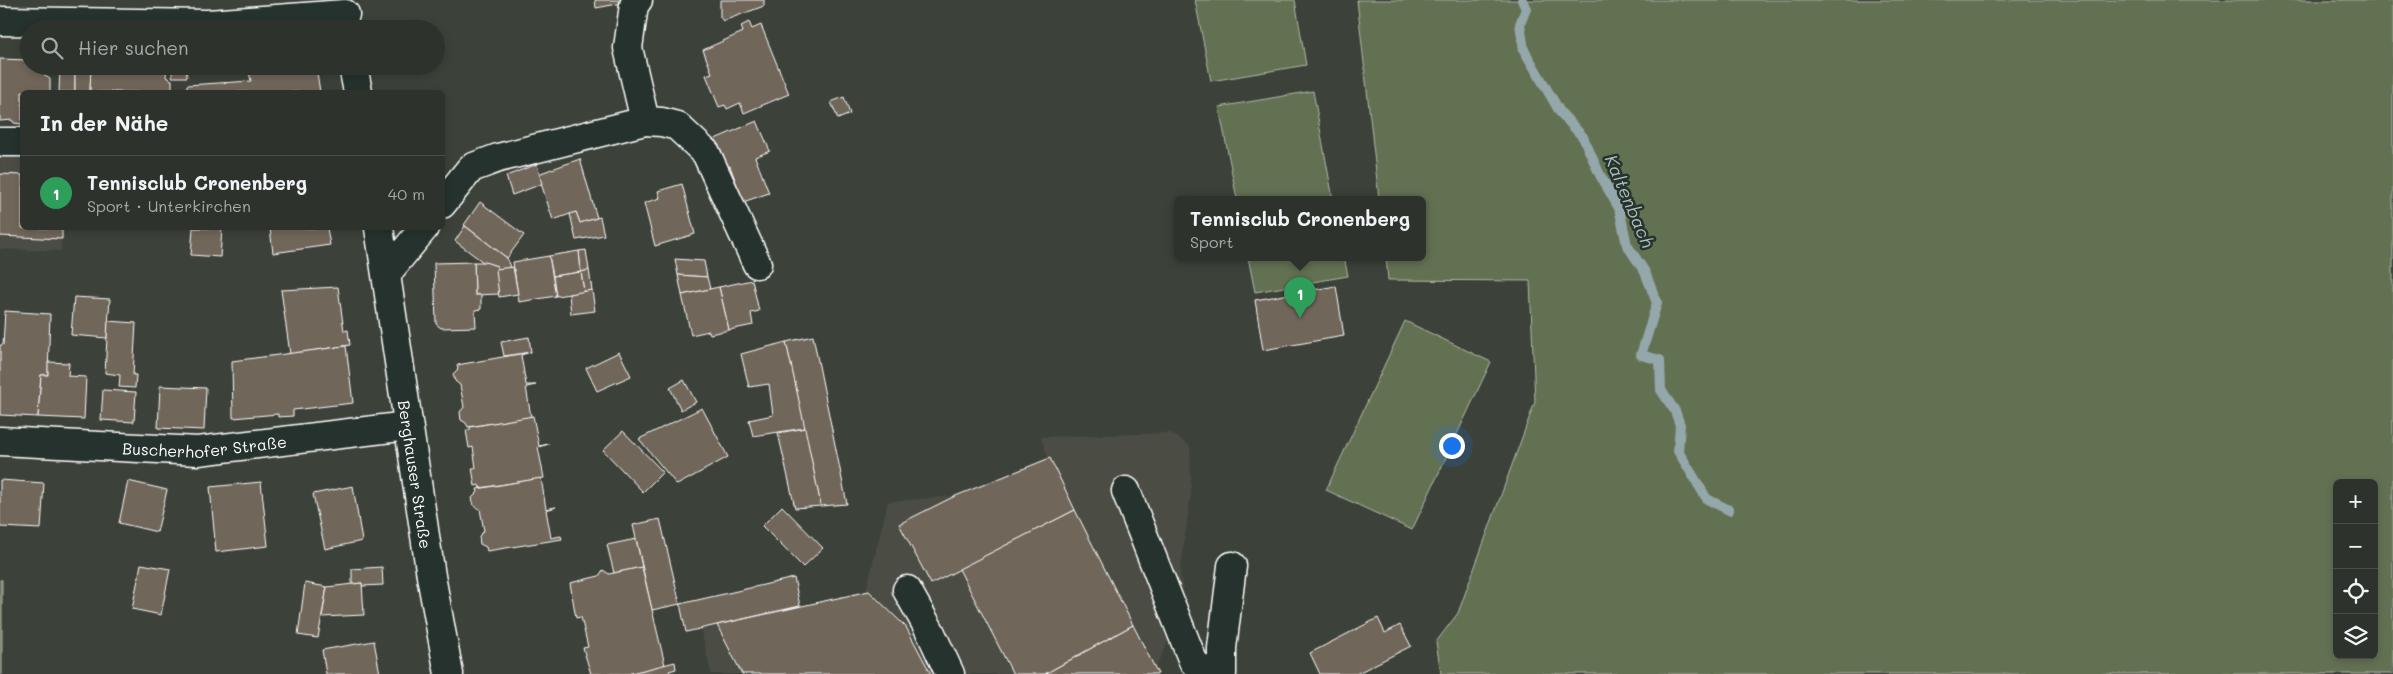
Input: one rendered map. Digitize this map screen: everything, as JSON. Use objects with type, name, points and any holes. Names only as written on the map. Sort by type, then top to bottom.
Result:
[{"type":"street","points":[[638,0],[634,5],[628,48],[646,121]]},
{"type":"street","points":[[263,20],[345,14]]},
{"type":"street","points":[[0,21],[20,21]]},
{"type":"street","points":[[355,75],[358,90]]},
{"type":"street","points":[[445,200],[471,168],[498,158],[646,121],[662,122],[677,126],[706,154],[757,264]]},
{"type":"street","points":[[0,142],[20,142]]},
{"type":"street","name":"Berghauser Straße","points":[[379,230],[408,426],[449,674]]},
{"type":"street","points":[[387,273],[422,230]]},
{"type":"street","name":"Buscherhofer Straße","points":[[0,441],[198,452],[408,426]]},
{"type":"street","points":[[1126,491],[1193,661],[1204,674]]},
{"type":"street","points":[[1222,674],[1222,648],[1232,566]]},
{"type":"street","points":[[907,590],[930,631],[950,674]]},
{"type":"shaded area","points":[[0,150],[20,150],[20,230],[62,230],[61,251],[0,249]]},
{"type":"shaded area","points":[[1171,433],[1190,446],[1191,492],[1180,572],[1185,607],[1156,667],[1159,674],[711,674],[701,629],[866,591],[888,502],[955,496],[1048,458],[1041,437]]},
{"type":"green space","points":[[1195,0],[1295,0],[1306,65],[1211,81]]},
{"type":"green space","points":[[1357,0],[2393,0],[2393,674],[1441,674],[1436,642],[1458,613],[1535,402],[1530,281],[1388,280],[1386,261],[1426,261],[1426,196],[1379,196]]},
{"type":"green space","points":[[1313,91],[1332,196],[1236,196],[1219,107]]},
{"type":"green space","points":[[1249,261],[1345,261],[1348,276],[1255,292]]},
{"type":"green space","points":[[1405,321],[1491,362],[1412,530],[1326,490]]},
{"type":"green space","points":[[0,580],[2,580],[2,674],[0,674]]},
{"type":"building","points":[[595,0],[623,0],[623,3],[596,8]]},
{"type":"building","points":[[720,0],[764,0],[764,6],[723,21],[720,17]]},
{"type":"building","points":[[749,22],[752,29],[761,25],[789,94],[744,113],[740,103],[727,109],[725,105],[719,107],[706,75],[712,73],[703,50],[743,32],[741,26]]},
{"type":"building","points":[[0,59],[20,60],[20,75],[45,75],[50,79],[50,90],[20,90],[20,124],[14,123],[12,120],[0,121]]},
{"type":"building","points":[[60,75],[75,75],[75,90],[59,90]]},
{"type":"building","points":[[75,75],[91,75],[90,90],[75,90]]},
{"type":"building","points":[[91,75],[166,75],[166,77],[172,80],[172,90],[90,90]]},
{"type":"building","points":[[172,75],[187,75],[187,77],[172,77]]},
{"type":"building","points":[[250,75],[317,75],[320,90],[187,90],[187,85],[251,81]]},
{"type":"building","points":[[844,97],[850,114],[838,119],[831,102]]},
{"type":"building","points":[[757,121],[770,151],[755,157],[769,193],[743,202],[730,166],[726,168],[715,139]]},
{"type":"building","points":[[580,159],[597,218],[580,223],[576,212],[553,220],[538,174]]},
{"type":"building","points":[[537,164],[542,184],[512,195],[506,176]]},
{"type":"building","points":[[0,174],[20,175],[20,230],[62,230],[62,239],[0,236]]},
{"type":"building","points":[[682,184],[695,234],[655,246],[644,203],[660,198],[658,191]]},
{"type":"building","points":[[480,202],[524,235],[507,258],[464,225]]},
{"type":"building","points":[[576,212],[580,223],[600,217],[604,235],[576,240],[570,214]]},
{"type":"building","points":[[465,226],[507,258],[510,268],[497,269],[497,266],[483,262],[455,241]]},
{"type":"building","points":[[193,230],[222,230],[220,257],[191,255]]},
{"type":"building","points":[[270,230],[327,230],[330,245],[273,253]]},
{"type":"building","points":[[586,250],[589,270],[581,272],[579,251]]},
{"type":"building","points":[[579,251],[581,272],[553,276],[549,256]]},
{"type":"building","points":[[549,256],[556,296],[519,302],[513,262]]},
{"type":"building","points":[[675,259],[704,261],[707,277],[678,275]]},
{"type":"building","points":[[474,262],[485,262],[497,266],[499,294],[475,295]]},
{"type":"building","points":[[474,262],[475,295],[481,295],[481,309],[475,310],[476,327],[441,328],[436,324],[434,263]]},
{"type":"building","points":[[513,267],[518,294],[499,297],[496,269]]},
{"type":"building","points":[[589,270],[592,290],[584,292],[581,272]]},
{"type":"building","points":[[581,272],[584,292],[556,296],[553,276]]},
{"type":"building","points":[[678,275],[707,277],[710,289],[682,295]]},
{"type":"building","points":[[752,280],[759,311],[751,313],[753,325],[729,330],[719,287]]},
{"type":"building","points":[[1336,286],[1344,336],[1263,350],[1255,300]]},
{"type":"building","points":[[338,287],[344,331],[348,330],[350,345],[290,354],[281,290]]},
{"type":"building","points":[[719,287],[729,330],[710,334],[709,331],[691,335],[682,295]]},
{"type":"building","points":[[592,290],[595,311],[571,314],[569,294]]},
{"type":"building","points":[[74,297],[110,299],[107,338],[71,335]]},
{"type":"building","points":[[5,311],[50,314],[48,375],[41,375],[38,417],[0,415],[0,345],[3,345]]},
{"type":"building","points":[[108,321],[136,323],[133,375],[136,375],[135,388],[119,387],[120,375],[105,373]]},
{"type":"building","points":[[813,336],[847,504],[821,506],[786,342]]},
{"type":"building","points":[[529,337],[531,352],[504,356],[501,342]]},
{"type":"building","points":[[786,342],[805,428],[753,436],[749,420],[773,415],[769,384],[749,387],[741,354]]},
{"type":"building","points":[[346,346],[353,403],[293,410],[293,416],[278,417],[278,414],[233,418],[232,361]]},
{"type":"building","points":[[531,352],[521,355],[526,385],[536,385],[526,387],[531,417],[468,427],[461,420],[460,412],[464,407],[460,385],[455,381],[453,374],[458,369],[457,365]]},
{"type":"building","points":[[619,352],[631,376],[597,391],[586,368]]},
{"type":"building","points":[[48,362],[69,363],[68,376],[86,377],[84,419],[38,417],[41,375],[48,375]]},
{"type":"building","points":[[684,380],[696,402],[681,410],[670,388]]},
{"type":"building","points":[[160,386],[206,388],[204,430],[158,428]]},
{"type":"building","points":[[103,390],[136,392],[134,422],[101,420]]},
{"type":"building","points":[[702,408],[728,457],[677,485],[639,439]]},
{"type":"building","points":[[533,416],[539,446],[549,444],[538,447],[544,478],[480,488],[479,485],[475,486],[472,468],[476,468],[473,447],[469,448],[466,430],[470,430],[470,427]]},
{"type":"building","points":[[805,428],[821,506],[795,508],[778,433]]},
{"type":"building","points":[[623,431],[663,472],[643,492],[603,450]]},
{"type":"building","points":[[1050,458],[1075,510],[931,584],[899,524],[953,497]]},
{"type":"building","points":[[541,478],[546,509],[556,507],[546,510],[551,538],[561,536],[562,539],[487,551],[486,547],[480,544],[479,536],[484,531],[480,509],[474,506],[472,498],[478,492],[477,489]]},
{"type":"building","points":[[0,480],[44,483],[41,529],[0,527]]},
{"type":"building","points":[[128,481],[167,490],[157,532],[119,523]]},
{"type":"building","points":[[261,482],[268,546],[216,552],[210,487]]},
{"type":"building","points":[[353,486],[362,541],[325,549],[313,494]]},
{"type":"building","points":[[782,506],[823,548],[803,567],[762,526]]},
{"type":"building","points":[[1075,510],[1133,625],[1045,674],[1013,674],[959,569]]},
{"type":"building","points":[[660,519],[680,604],[652,610],[633,525]]},
{"type":"building","points":[[636,539],[642,567],[614,573],[607,545]]},
{"type":"building","points":[[141,564],[170,569],[161,615],[132,609]]},
{"type":"building","points":[[382,567],[383,585],[362,586],[362,583],[352,584],[352,569]]},
{"type":"building","points":[[642,567],[665,665],[628,674],[591,674],[583,648],[588,647],[581,617],[576,618],[570,583],[599,576],[603,570],[609,574]]},
{"type":"building","points":[[794,578],[800,606],[686,632],[680,604]]},
{"type":"building","points":[[305,583],[327,587],[318,638],[298,635]]},
{"type":"building","points":[[362,583],[364,615],[322,617],[327,587]]},
{"type":"building","points":[[869,591],[906,627],[931,674],[742,674],[717,625]]},
{"type":"building","points":[[1378,618],[1385,633],[1400,625],[1411,646],[1356,674],[1320,674],[1310,653]]},
{"type":"building","points":[[1133,625],[1158,674],[1045,674]]},
{"type":"building","points":[[374,641],[380,674],[326,674],[322,650]]},
{"type":"building","points":[[675,662],[676,669],[669,671],[670,674],[628,674]]},
{"type":"waterway","name":"Kaltenbach","points":[[1522,0],[1526,9],[1520,24],[1524,50],[1560,112],[1583,137],[1600,175],[1619,208],[1627,245],[1645,272],[1657,303],[1641,355],[1660,360],[1661,390],[1675,411],[1680,425],[1678,451],[1707,499],[1729,510]]},
{"type":"place","name":"Tennisclub Cronenberg","points":[[1300,318]]}]
